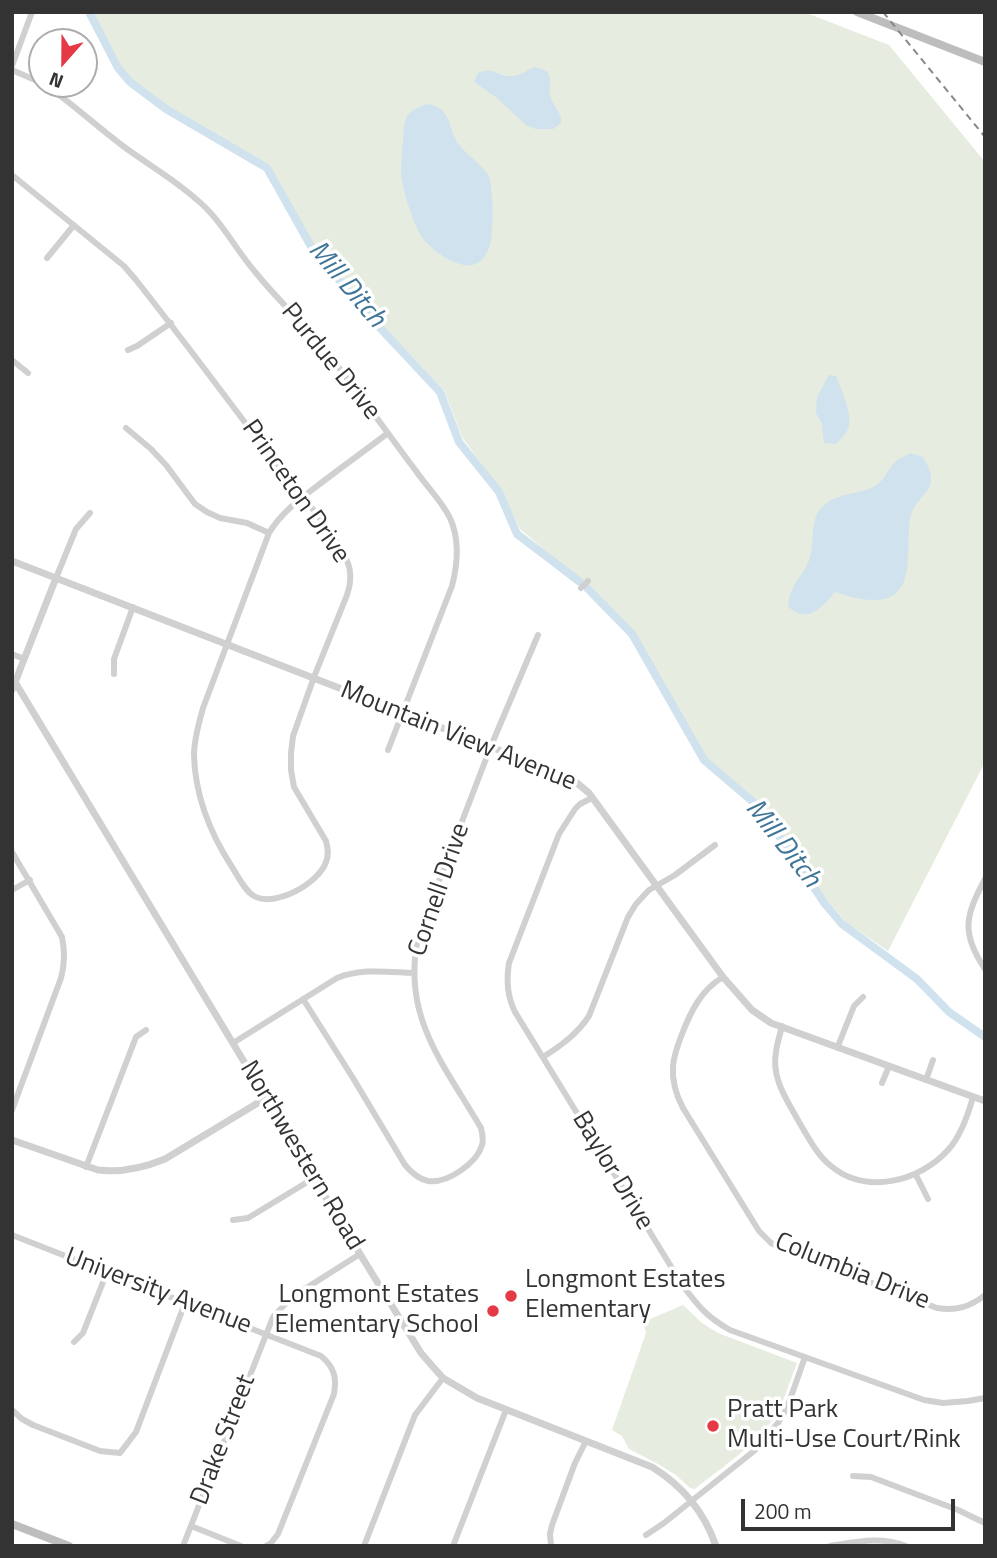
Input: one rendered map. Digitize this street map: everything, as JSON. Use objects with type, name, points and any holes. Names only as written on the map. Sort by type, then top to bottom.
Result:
[{"type":"main road","points":[[857,12],[985,62]]},
{"type":"main road","points":[[12,1524],[69,1546]]},
{"type":"street","points":[[12,68],[32,12]]},
{"type":"street","name":"Purdue Drive","points":[[12,68],[28,76]]},
{"type":"street","name":"Purdue Drive","points":[[63,98],[121,145],[196,198],[211,214],[255,272],[321,345],[440,501],[450,519],[456,534],[457,569],[388,750]]},
{"type":"street","name":"Princeton Drive","points":[[12,175],[124,266],[171,323],[303,497],[347,560],[351,582],[348,595],[314,677],[293,736],[291,753],[295,787],[326,841],[327,861],[317,876],[299,890],[272,900],[261,899],[248,891],[220,849],[204,810],[197,783],[194,755],[197,734],[203,708],[227,644]]},
{"type":"street","points":[[47,258],[74,226]]},
{"type":"street","points":[[128,350],[171,323]]},
{"type":"street","points":[[12,359],[28,373]]},
{"type":"street","points":[[126,428],[159,457],[195,504],[220,518],[247,523],[269,533]]},
{"type":"street","points":[[227,644],[269,533],[285,511],[388,433]]},
{"type":"street","points":[[14,686],[76,530],[90,513]]},
{"type":"street","name":"Mountain View Avenue","points":[[12,561],[571,778],[592,798],[723,977],[752,1010],[764,1019],[985,1101]]},
{"type":"street","points":[[581,588],[588,581]]},
{"type":"street","points":[[114,674],[114,659],[133,607]]},
{"type":"street","name":"Cornell Drive","points":[[303,999],[413,1174],[436,1181],[466,1167],[482,1145],[481,1128],[438,1057],[422,1023],[413,973],[415,953],[419,933],[491,746],[538,635]]},
{"type":"street","points":[[12,654],[24,659]]},
{"type":"street","name":"Northwestern Road","points":[[14,686],[421,1353],[443,1378],[465,1392],[652,1467],[678,1485],[701,1512],[716,1546]]},
{"type":"street","name":"Baylor Drive","points":[[592,798],[575,809],[559,834],[509,963],[508,990],[512,1005],[683,1286],[703,1313],[730,1330],[924,1400],[943,1403],[985,1398]]},
{"type":"street","points":[[543,1057],[570,1039],[589,1016],[628,916],[646,893],[715,845]]},
{"type":"street","points":[[12,852],[62,937],[65,952],[64,967],[12,1110]]},
{"type":"street","points":[[985,879],[968,920],[970,938],[977,958],[985,969]]},
{"type":"street","points":[[12,890],[30,880]]},
{"type":"street","points":[[233,1043],[337,978],[364,971],[413,973]]},
{"type":"street","name":"Columbia Drive","points":[[723,977],[701,996],[690,1014],[676,1052],[674,1079],[683,1108],[759,1231],[771,1243],[781,1248],[937,1308],[958,1309],[985,1295]]},
{"type":"street","points":[[838,1046],[853,1006],[863,997]]},
{"type":"street","points":[[782,1026],[775,1054],[778,1081],[807,1136],[824,1160],[848,1176],[878,1182],[916,1175],[947,1152],[954,1143],[973,1097]]},
{"type":"street","points":[[86,1167],[136,1037],[146,1030]]},
{"type":"street","points":[[926,1080],[933,1060]]},
{"type":"street","points":[[883,1083],[889,1066]]},
{"type":"street","points":[[12,1140],[86,1167],[111,1171],[147,1166],[164,1159],[266,1098]]},
{"type":"street","points":[[916,1175],[928,1199]]},
{"type":"street","points":[[233,1220],[248,1218],[314,1178]]},
{"type":"street","name":"University Avenue","points":[[12,1235],[321,1356],[329,1363],[335,1373],[334,1394],[278,1534],[266,1546]]},
{"type":"street","name":"Drake Street","points":[[183,1546],[273,1317],[292,1297],[360,1254]]},
{"type":"street","points":[[74,1342],[83,1333],[107,1272]]},
{"type":"street","points":[[12,1410],[33,1425],[100,1451],[120,1453],[135,1432],[185,1303]]},
{"type":"street","points":[[646,1535],[754,1451],[787,1408],[805,1357]]},
{"type":"street","points":[[364,1546],[415,1415],[443,1378]]},
{"type":"street","points":[[453,1546],[506,1410]]},
{"type":"street","points":[[551,1546],[552,1525],[586,1441]]},
{"type":"street","points":[[853,1476],[871,1477],[985,1523]]},
{"type":"street","points":[[191,1526],[242,1546]]},
{"type":"street","points":[[831,1546],[880,1539],[906,1546]]},
{"type":"shaded area","points":[[92,12],[804,12],[889,45],[985,162],[985,762],[888,951],[847,923],[825,898],[764,807],[706,758],[635,635],[593,591],[520,529],[499,488],[462,437],[444,390],[345,286],[310,242],[267,164],[165,106],[132,81],[121,69]]},
{"type":"shaded area","points":[[683,1305],[702,1323],[718,1333],[797,1363],[779,1409],[771,1421],[741,1453],[695,1489],[658,1464],[629,1449],[622,1436],[612,1430],[646,1333],[643,1322]]},
{"type":"water","points":[[534,67],[547,71],[549,75],[550,95],[561,119],[561,123],[553,129],[536,129],[526,125],[497,98],[474,82],[478,73],[484,71],[515,76]]},
{"type":"water","points":[[426,104],[441,109],[445,114],[456,140],[484,169],[491,186],[491,241],[485,256],[472,265],[450,260],[429,245],[417,228],[405,195],[401,173],[404,124],[410,113]]},
{"type":"water","points":[[829,375],[836,376],[849,418],[847,431],[836,444],[824,443],[822,424],[816,413],[817,397]]},
{"type":"water","points":[[910,453],[923,457],[931,478],[927,491],[913,510],[910,519],[907,572],[900,588],[894,595],[876,600],[865,600],[835,592],[825,604],[813,612],[794,612],[788,606],[789,598],[810,557],[814,523],[819,510],[838,497],[874,487],[896,461]]},
{"type":"waterway","name":"Mill Ditch","points":[[89,12],[118,68],[130,82],[166,109],[267,168],[313,250],[440,392],[459,442],[499,492],[517,534],[580,582]]},
{"type":"waterway","name":"Mill Ditch","points":[[588,589],[632,634],[704,760],[760,808],[825,904],[842,924],[917,979],[949,1012],[985,1037]]},
{"type":"railway","points":[[883,12],[985,137]]},
{"type":"place","name":"Longmont Estates Elementary","points":[[511,1296]]},
{"type":"place","name":"Longmont Estates Elementary School","points":[[493,1311]]},
{"type":"place","name":"Pratt Park Multi-Use Court/Rink","points":[[713,1426]]}]
